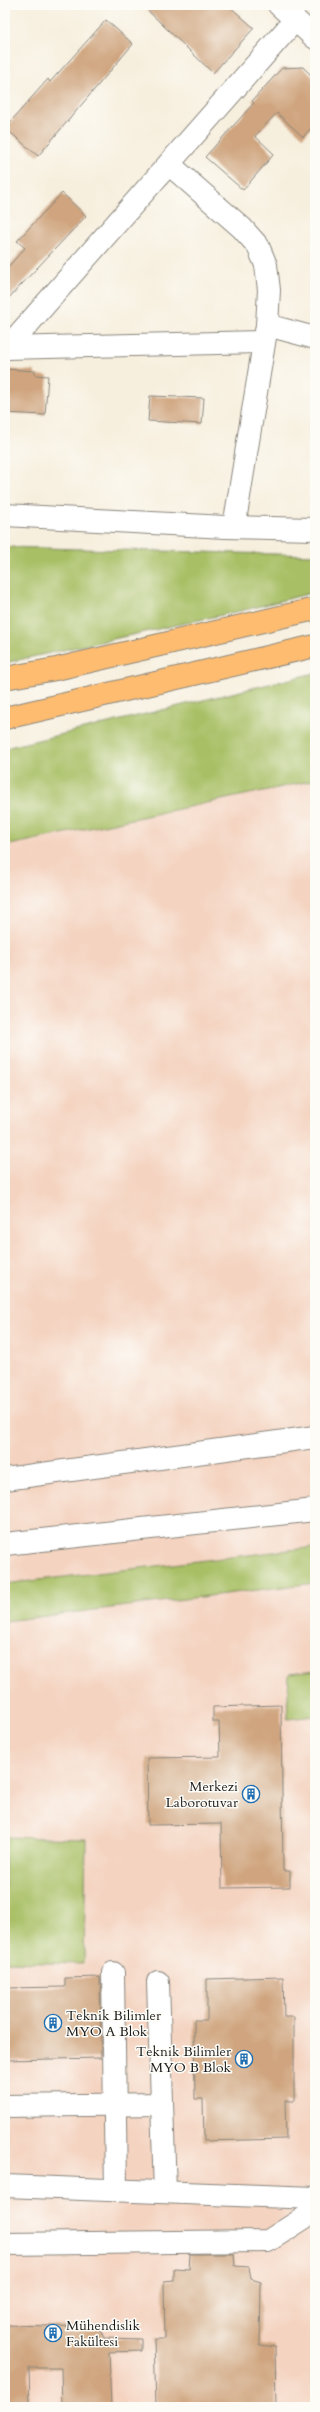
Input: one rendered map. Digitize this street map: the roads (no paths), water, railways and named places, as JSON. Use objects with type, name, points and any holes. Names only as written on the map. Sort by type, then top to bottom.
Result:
[{"type":"main road","points":[[5,678],[56,669],[315,609]]},
{"type":"main road","points":[[5,718],[315,646]]},
{"type":"street","points":[[279,5],[315,38]]},
{"type":"street","points":[[6,348],[295,20]]},
{"type":"street","points":[[169,164],[242,228],[258,246],[266,265],[269,290],[266,333],[234,528]]},
{"type":"street","points":[[6,348],[266,333],[315,338]]},
{"type":"street","points":[[5,515],[234,528],[315,529]]},
{"type":"street","points":[[5,1479],[315,1437]]},
{"type":"street","points":[[5,1544],[315,1510]]},
{"type":"street","points":[[113,1973],[116,2191]]},
{"type":"street","points":[[158,1982],[165,2192]]},
{"type":"street","points":[[5,2106],[162,2104]]},
{"type":"street","points":[[5,2186],[315,2198]]},
{"type":"street","points":[[5,2244],[268,2240],[315,2211]]},
{"type":"place","name":"Merkezi Laborotuvar","points":[[251,1794]]},
{"type":"place","name":"Teknik Bilimler MYO A Blok","points":[[53,2023]]},
{"type":"place","name":"Teknik Bilimler MYO B Blok","points":[[244,2059]]},
{"type":"place","name":"Mühendislik Fakültesi","points":[[53,2333]]}]
